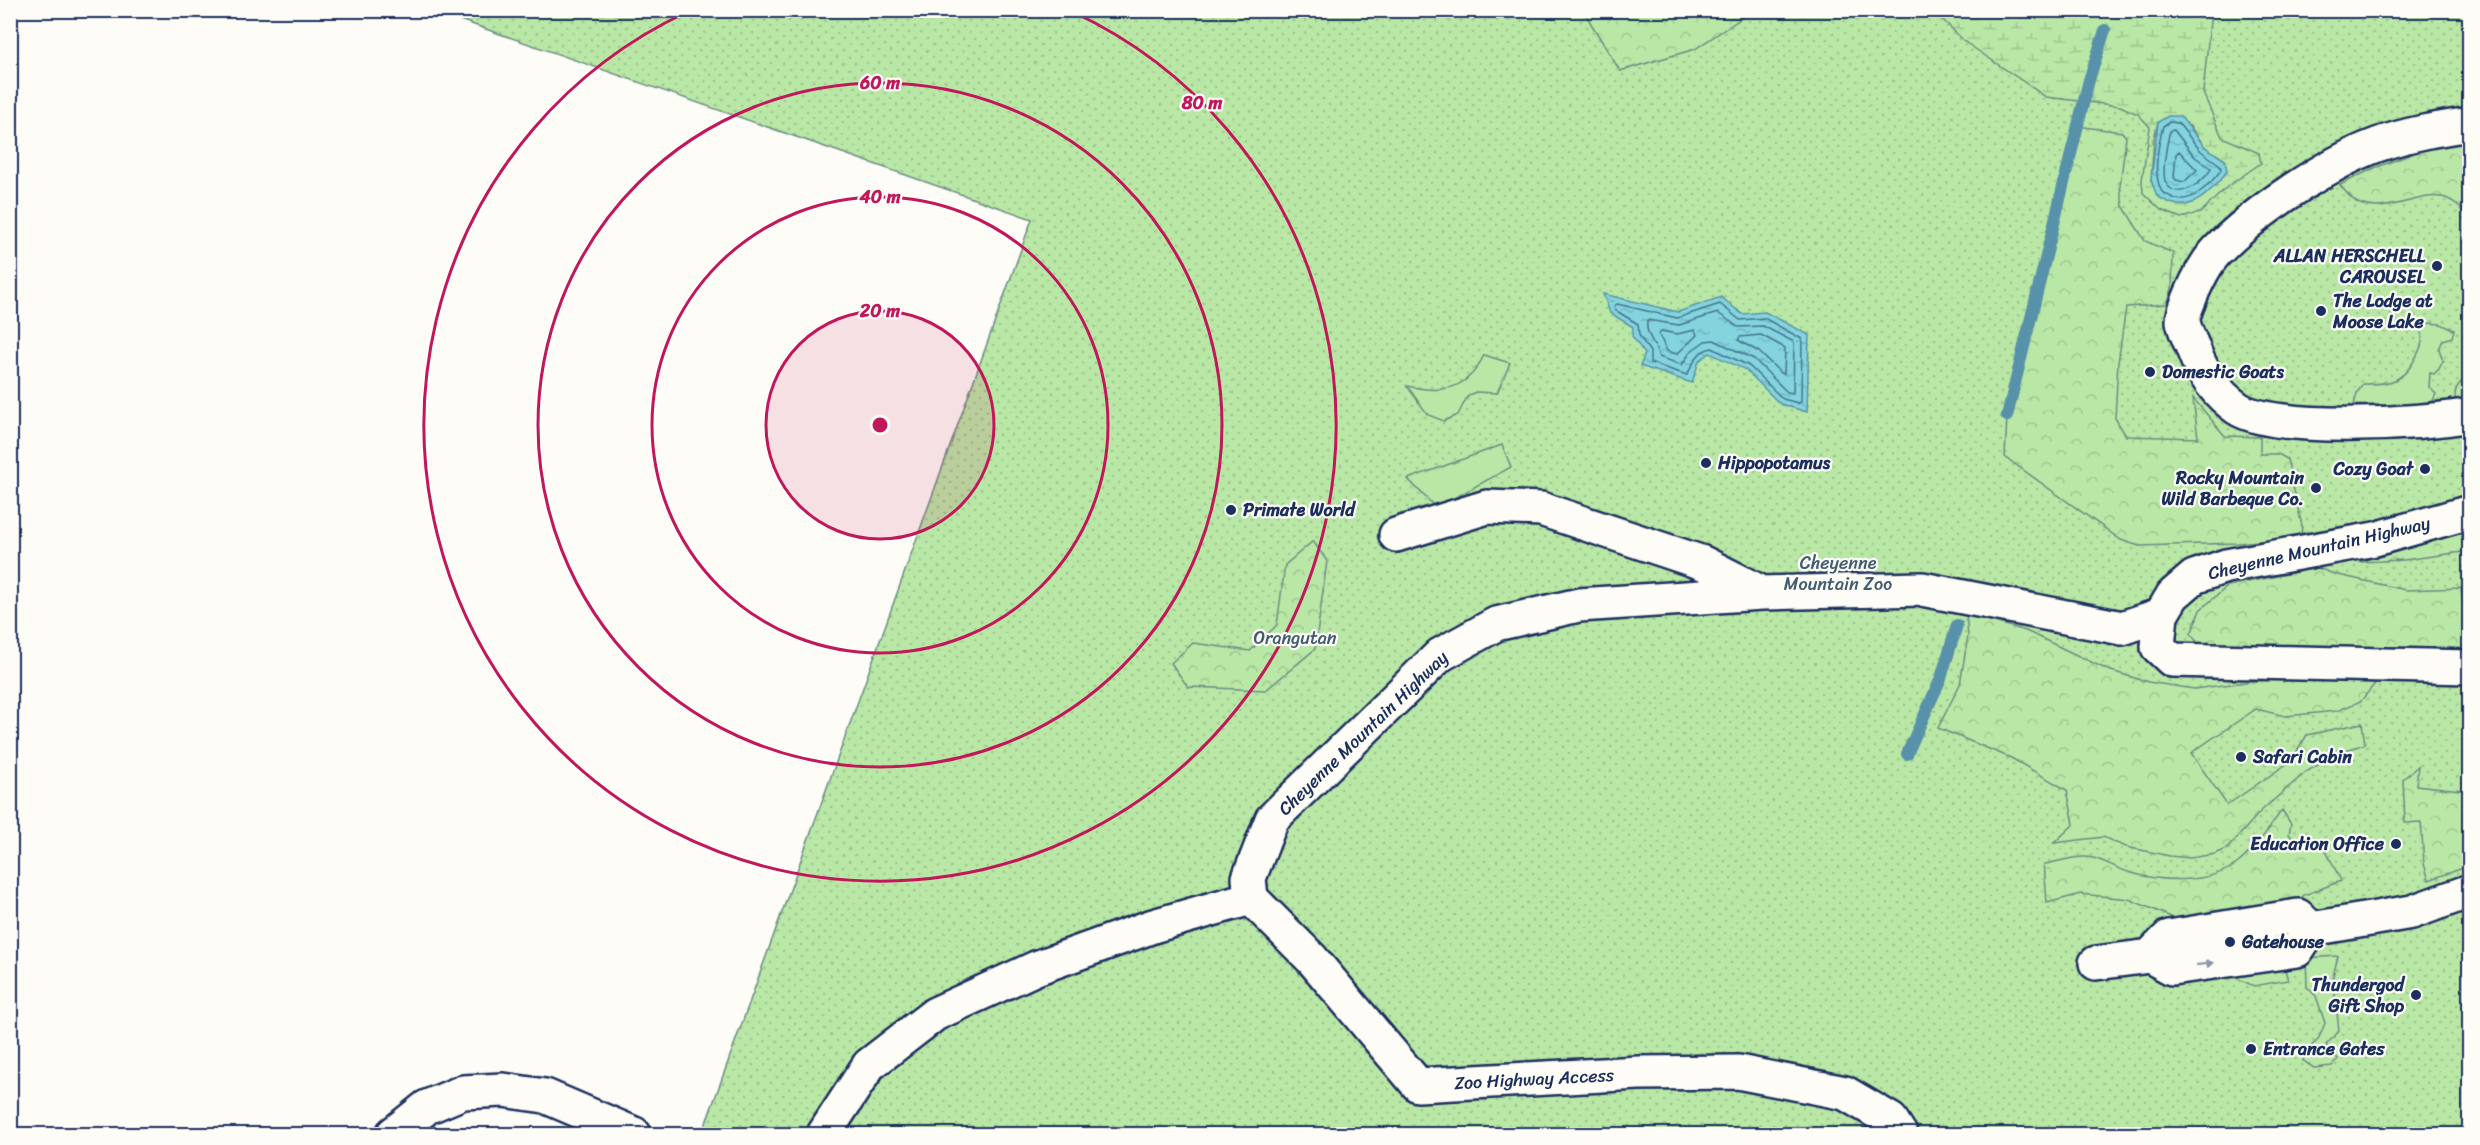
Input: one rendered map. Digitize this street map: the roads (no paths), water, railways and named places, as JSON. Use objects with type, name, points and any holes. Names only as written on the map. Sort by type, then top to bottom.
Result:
[{"type":"street","points":[[2469,124],[2378,144],[2341,160],[2269,207],[2215,253],[2196,283],[2187,303],[2183,322],[2198,362],[2216,390],[2238,409],[2258,417],[2315,423],[2397,423],[2469,415]]},
{"type":"street","points":[[1396,535],[1487,507],[1541,509],[1703,562],[1762,593]]},
{"type":"street","name":"Cheyenne Mountain Highway","points":[[1251,898],[1249,878],[1272,819],[1440,654],[1496,624],[1579,604],[1762,593],[1922,589],[2122,628],[2161,615],[2173,595],[2193,577],[2226,566],[2375,540],[2469,513]]},
{"type":"street","points":[[2161,615],[2158,647],[2172,660],[2469,667]]},
{"type":"street","points":[[2096,963],[2150,956],[2172,968],[2298,950],[2314,928],[2412,912],[2469,891]]},
{"type":"street","points":[[824,1134],[869,1065],[935,1014],[1036,968],[1154,926],[1251,898]]},
{"type":"street","name":"Zoo Highway Access","points":[[1251,898],[1311,958],[1418,1085],[1639,1073],[1738,1072],[1845,1093],[1896,1127]]},
{"type":"street","points":[[393,1134],[427,1107],[464,1092],[503,1090],[545,1096],[634,1134]]},
{"type":"water","points":[[2168,116],[2180,116],[2205,147],[2225,160],[2227,171],[2211,190],[2190,204],[2182,205],[2165,201],[2157,196],[2151,180],[2158,122]]},
{"type":"water","points":[[1603,294],[1678,312],[1721,297],[1742,314],[1765,312],[1809,335],[1807,412],[1780,404],[1746,370],[1710,353],[1699,361],[1692,383],[1640,366],[1645,354],[1632,336],[1633,327],[1610,313]]},
{"type":"waterway","points":[[2007,416],[2089,80],[2105,30]]},
{"type":"waterway","points":[[1907,754],[1941,678],[1957,625]]},
{"type":"place","name":"ALLAN HERSCHELL CAROUSEL","points":[[2437,266]]},
{"type":"place","name":"The Lodge at Moose Lake","points":[[2321,311]]},
{"type":"place","name":"Domestic Goats","points":[[2150,372]]},
{"type":"place","name":"Hippopotamus","points":[[1706,463]]},
{"type":"place","name":"Cozy Goat","points":[[2425,469]]},
{"type":"place","name":"Rocky Mountain Wild Barbeque Co.","points":[[2316,488]]},
{"type":"place","name":"Primate World","points":[[1231,510]]},
{"type":"place","name":"Safari Cabin","points":[[2241,757]]},
{"type":"place","name":"Education Office","points":[[2396,844]]},
{"type":"place","name":"Gatehouse","points":[[2230,942]]},
{"type":"place","name":"Thundergod Gift Shop","points":[[2416,995]]},
{"type":"place","name":"Entrance Gates","points":[[2251,1049]]},
{"type":"park label","name":"Cheyenne Mountain Zoo","points":[[1838,573]]},
{"type":"park label","name":"Orangutan","points":[[1295,638]]}]
